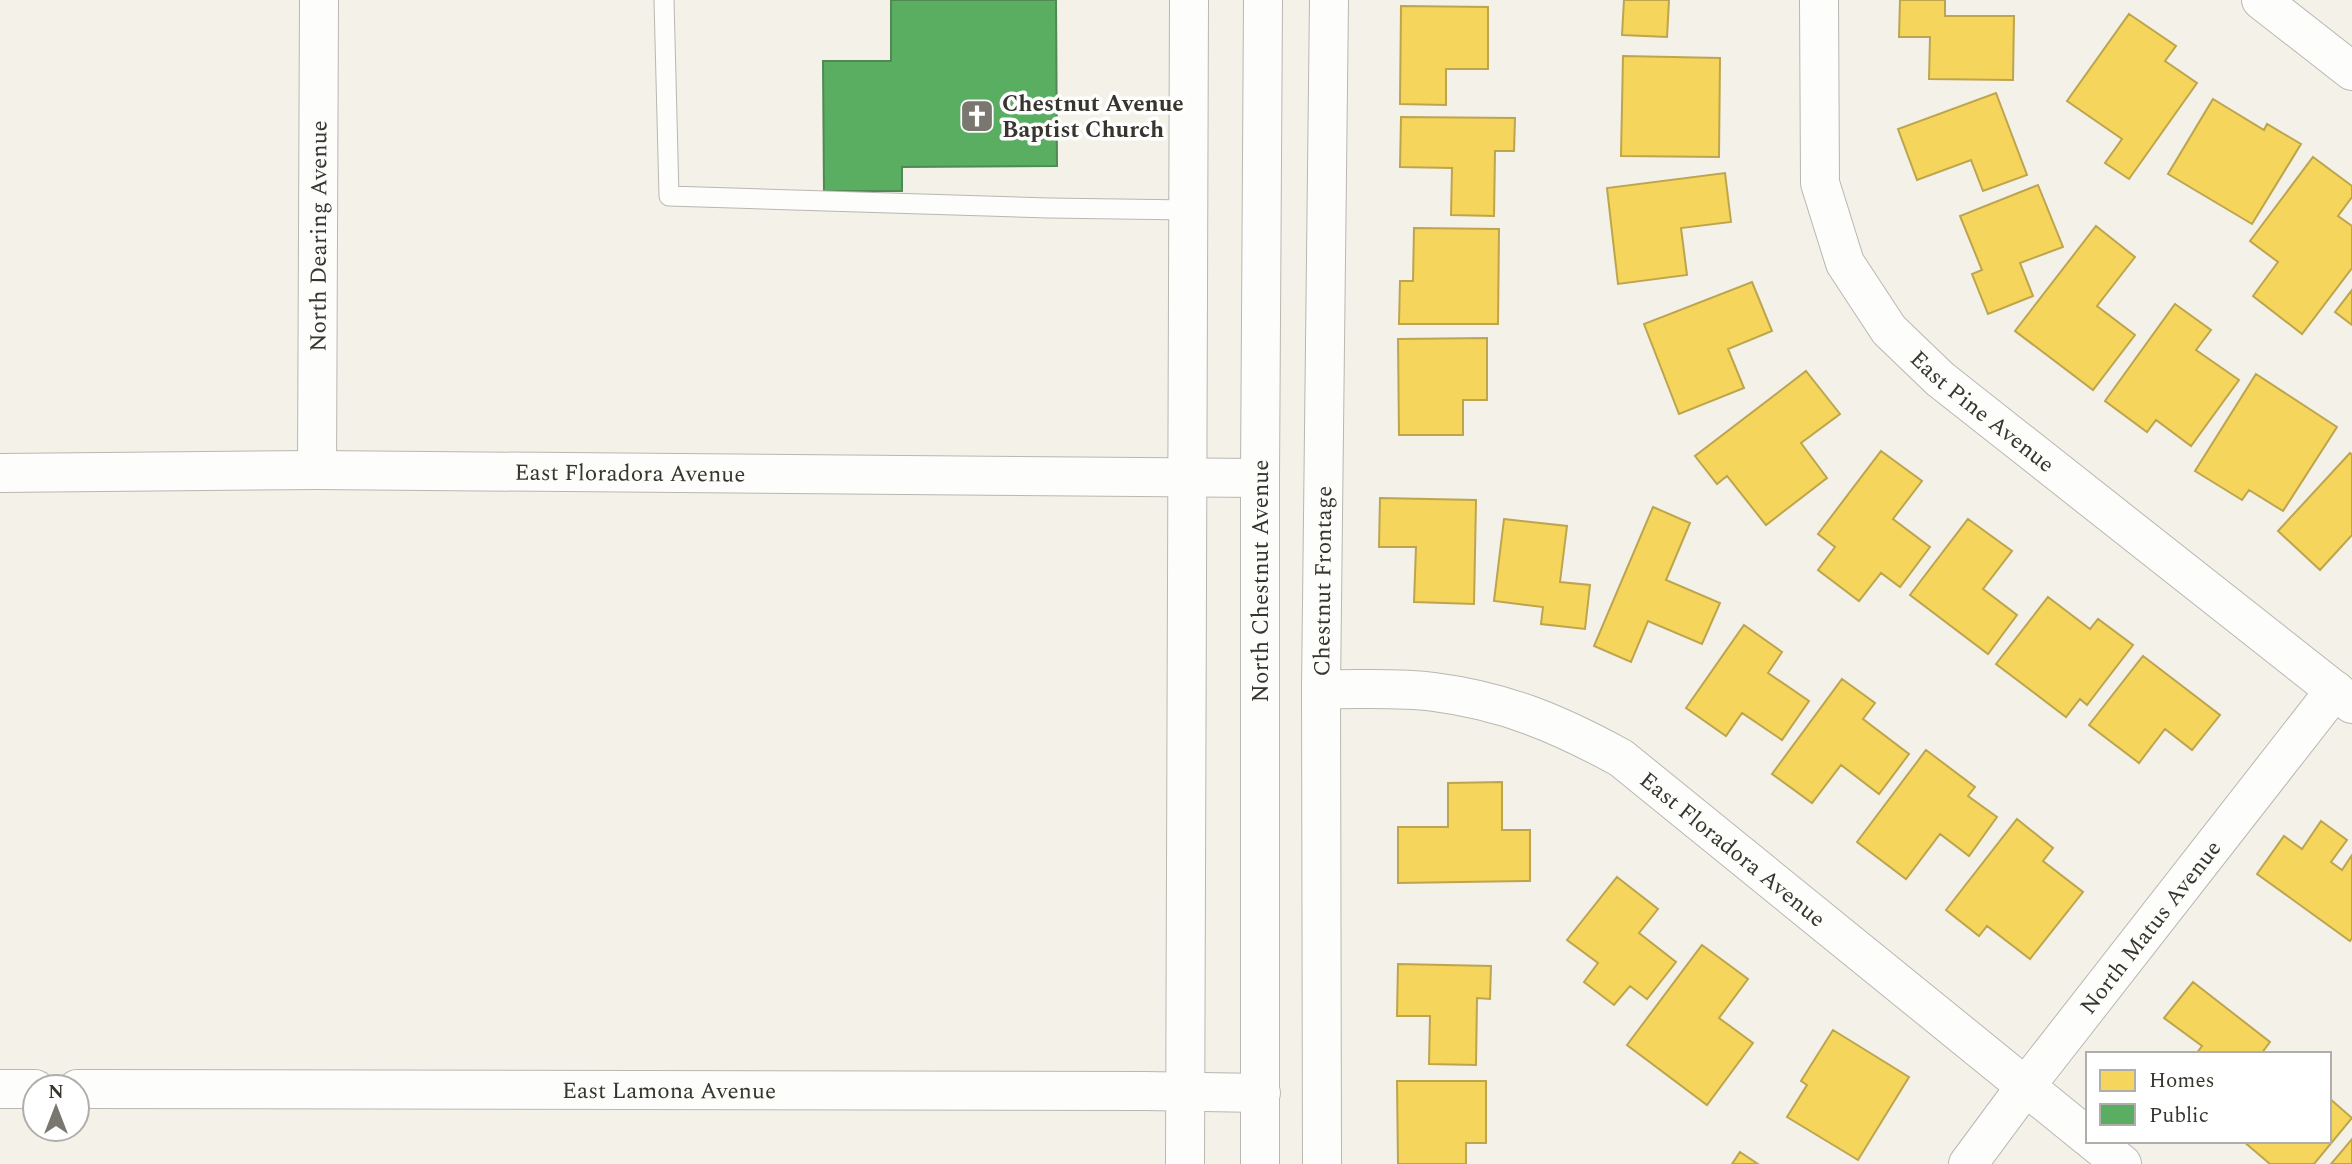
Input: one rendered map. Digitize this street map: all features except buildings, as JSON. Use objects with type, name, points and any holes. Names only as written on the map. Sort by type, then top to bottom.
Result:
[{"type":"street","name":"North Dearing Avenue","points":[[317,470],[319,0]]},
{"type":"street","points":[[1185,1164],[1189,0]]},
{"type":"street","name":"North Chestnut Avenue","points":[[1260,1164],[1262,0]]},
{"type":"street","name":"Chestnut Frontage","points":[[1322,1164],[1321,689],[1329,0]]},
{"type":"street","name":"East Pine Avenue","points":[[1819,0],[1820,183],[1845,263],[1889,331],[1940,379],[2343,697]]},
{"type":"street","points":[[2261,0],[2352,71]]},
{"type":"street","name":"East Floradora Avenue","points":[[0,473],[317,470],[1260,478]]},
{"type":"street","name":"East Floradora Avenue","points":[[1321,689],[1433,692],[1488,702],[1541,718],[1621,758],[2086,1135]]},
{"type":"street","name":"North Matus Avenue","points":[[1968,1164],[2025,1087],[2343,697]]},
{"type":"street","points":[[0,1089],[21,1089]]},
{"type":"street","name":"East Lamona Avenue","points":[[91,1089],[1261,1093]]},
{"type":"street","points":[[2096,1143],[2123,1164]]},
{"type":"lane","points":[[664,0],[669,195],[1189,210]]},
{"type":"place","name":"Chestnut Avenue Baptist Church","points":[[977,116]]}]
